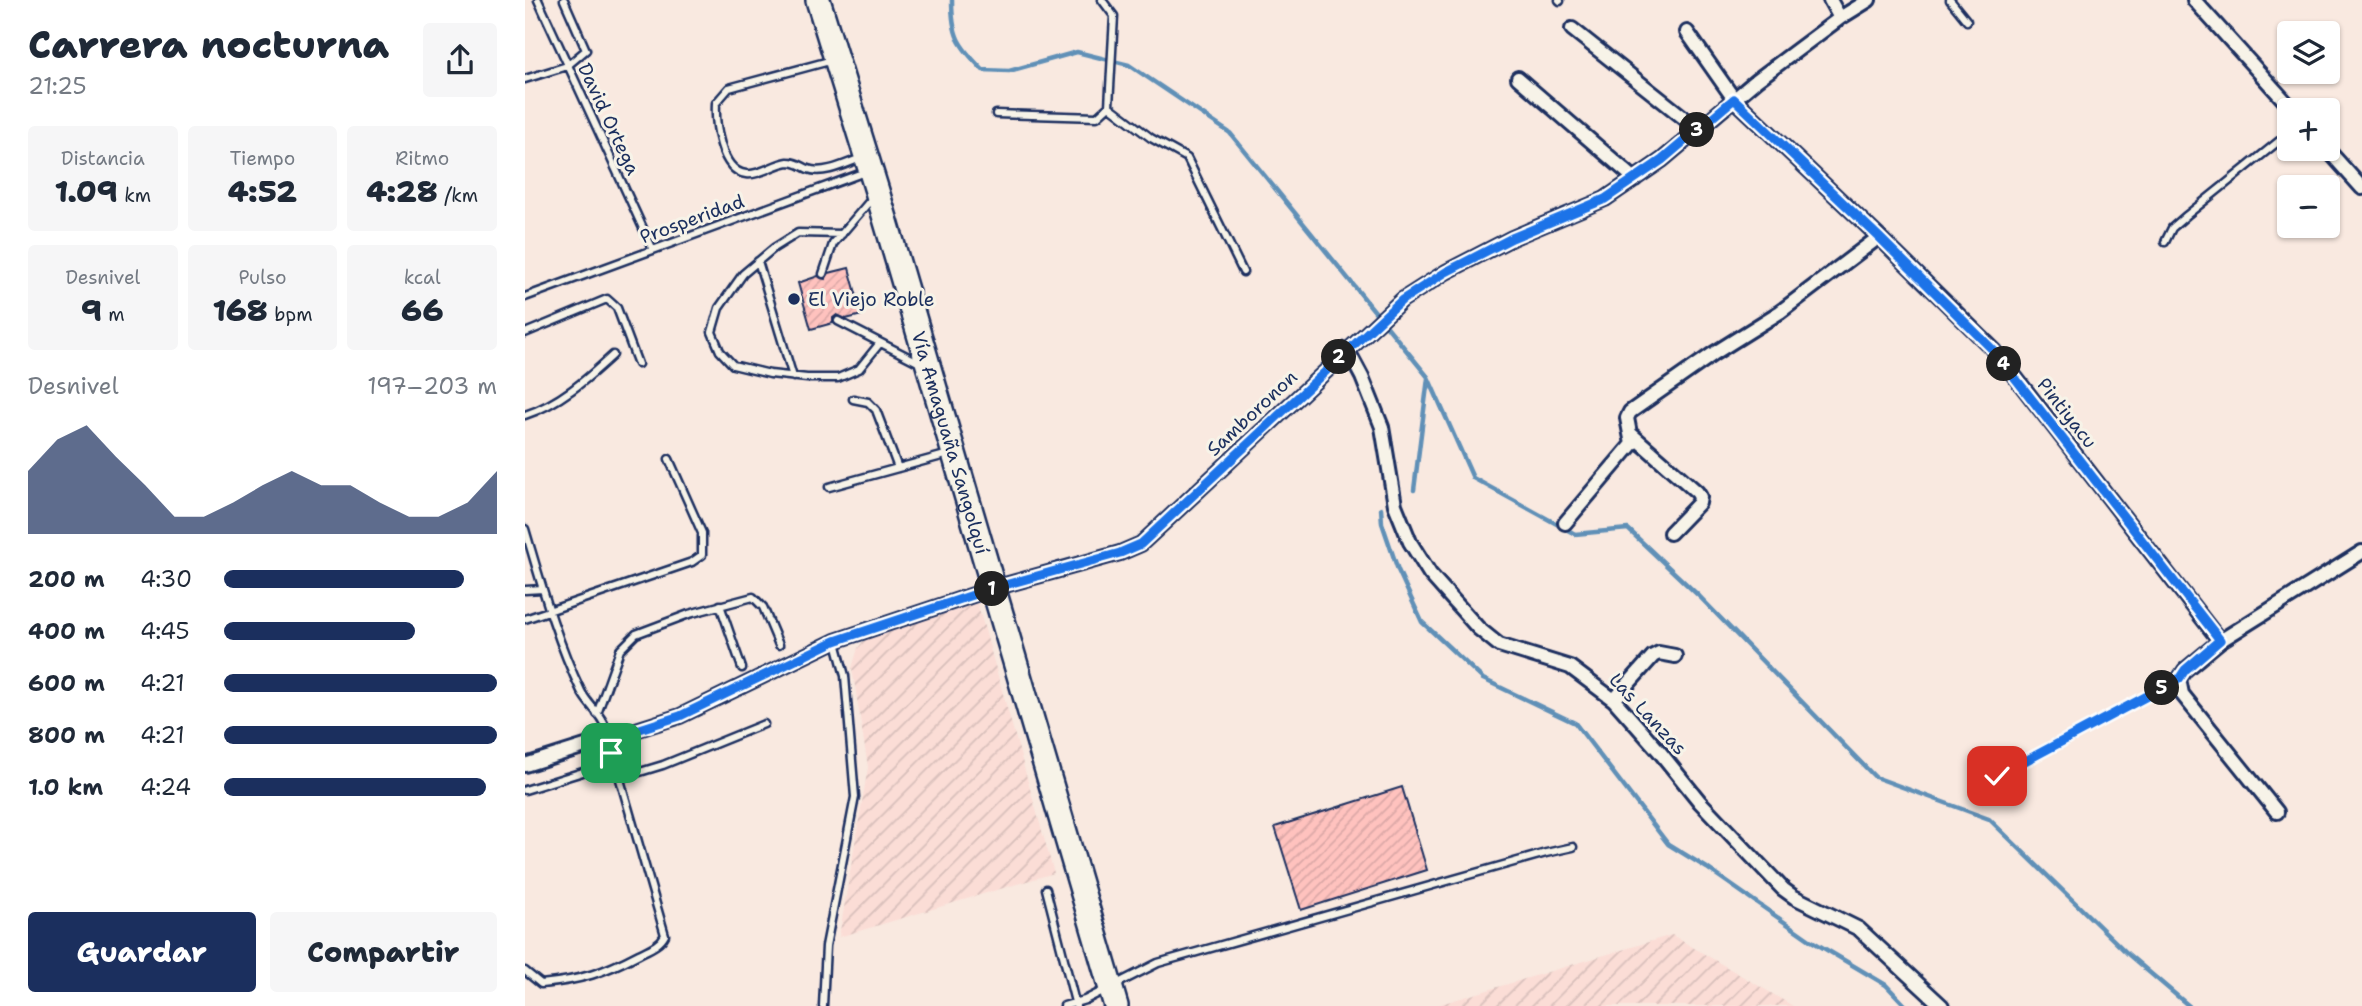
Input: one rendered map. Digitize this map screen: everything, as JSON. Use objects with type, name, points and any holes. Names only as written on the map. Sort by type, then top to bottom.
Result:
[{"type":"highway","name":"Vía Amaguaña Sangolquí","points":[[818,0],[1114,997]]},
{"type":"street","points":[[1830,0],[1840,18]]},
{"type":"street","name":"Samboronon","points":[[525,765],[680,716],[835,641],[994,588],[1120,553],[1141,544],[1402,300],[1446,272],[1512,238],[1605,199],[1662,160],[1734,99],[1840,18],[1869,0]]},
{"type":"street","points":[[2194,0],[2282,98]]},
{"type":"street","points":[[1572,29],[1698,129]]},
{"type":"street","name":"Pintiyacu","points":[[1687,32],[1734,99],[1994,351],[2220,640]]},
{"type":"street","points":[[1518,78],[1635,179]]},
{"type":"street","points":[[2338,161],[2362,188]]},
{"type":"street","points":[[1565,523],[1632,444],[1627,418],[1630,412],[1713,354],[1780,312],[1879,237]]},
{"type":"street","name":"Las Lanzas","points":[[1352,345],[1382,427],[1395,505],[1410,541],[1430,574],[1478,628],[1499,645],[1570,667],[1614,700],[1700,802],[1783,889],[1859,929],[1942,1006]]},
{"type":"street","points":[[1631,434],[1697,492],[1700,498],[1699,503],[1670,533]]},
{"type":"street","points":[[2277,813],[2182,694],[2179,679],[2185,670],[2220,640],[2362,552]]},
{"type":"street","points":[[1614,700],[1653,656],[1659,653],[1675,656]]},
{"type":"lane","name":"David Ortega","points":[[538,0],[653,250]]},
{"type":"lane","points":[[525,79],[567,66],[586,50],[564,0]]},
{"type":"lane","points":[[996,114],[1097,117],[1109,106],[1114,16],[1102,0]]},
{"type":"lane","points":[[1950,0],[1967,21]]},
{"type":"lane","points":[[823,274],[833,244],[842,234],[871,172],[809,170],[799,164],[785,163],[748,175],[739,172],[720,145],[715,122],[716,103],[729,88],[836,59]]},
{"type":"lane","points":[[1109,106],[1151,138],[1187,158],[1243,272]]},
{"type":"lane","points":[[2165,242],[2172,228],[2277,143]]},
{"type":"lane","name":"Prosperidad","points":[[525,297],[871,172]]},
{"type":"lane","points":[[842,234],[798,233],[758,261],[743,274],[719,307],[712,331],[720,351],[733,365],[793,377],[838,379],[859,369],[880,343]]},
{"type":"lane","points":[[758,261],[793,377]]},
{"type":"lane","points":[[525,333],[607,299],[617,308],[638,364]]},
{"type":"lane","points":[[838,321],[929,368]]},
{"type":"lane","points":[[525,415],[555,402],[613,355]]},
{"type":"lane","points":[[853,399],[868,402],[876,410],[898,468]]},
{"type":"lane","points":[[829,487],[954,453]]},
{"type":"lane","points":[[525,620],[692,562],[702,555],[702,533],[669,459]]},
{"type":"lane","points":[[525,528],[550,611],[582,693],[604,723],[665,935],[662,941],[618,967],[571,981],[541,984],[525,971]]},
{"type":"lane","points":[[525,590],[543,589]]},
{"type":"lane","points":[[597,714],[619,650],[636,634],[689,614],[749,597],[757,599],[779,645]]},
{"type":"lane","points":[[720,605],[742,668]]},
{"type":"lane","points":[[823,1006],[826,946],[855,797],[845,676],[835,641]]},
{"type":"lane","points":[[1997,776],[2179,679]]},
{"type":"lane","points":[[620,778],[663,765],[764,724]]},
{"type":"lane","points":[[525,790],[615,762]]},
{"type":"lane","points":[[1064,1006],[1114,997],[1158,963],[1532,856],[1573,847]]},
{"type":"lane","points":[[1046,889],[1076,1004]]},
{"type":"shaded area","points":[[977,602],[1054,873],[839,937],[868,767],[852,668],[858,648],[867,636]]},
{"type":"shaded area","points":[[1672,935],[1793,1006],[1434,1006]]},
{"type":"building","points":[[849,268],[862,315],[846,319],[837,315],[833,318],[833,323],[811,329],[798,283],[818,276],[825,279],[829,273]]},
{"type":"building","points":[[1402,787],[1427,870],[1301,910],[1275,827]]},
{"type":"waterway","points":[[952,0],[953,23],[958,39],[983,70],[1009,71],[1077,52],[1129,65],[1230,133],[1428,377],[1473,478],[1575,534],[1628,529],[1700,597],[1875,777],[1989,819],[2129,955],[2189,1006]]},
{"type":"waterway","points":[[1414,490],[1428,378]]},
{"type":"waterway","points":[[1381,508],[1382,523],[1398,570],[1422,622],[1483,679],[1575,723],[1668,844],[1810,940],[1886,985],[1906,1006]]},
{"type":"place","name":"El Viejo Roble","points":[[794,299]]},
{"type":"route","points":[[611,753],[609,739],[680,716],[835,641],[994,588],[1120,553],[1141,544],[1402,300],[1446,272],[1512,238],[1605,199],[1662,160],[1734,99],[1994,351],[2220,640],[2185,670],[2179,679],[1997,776]]}]
